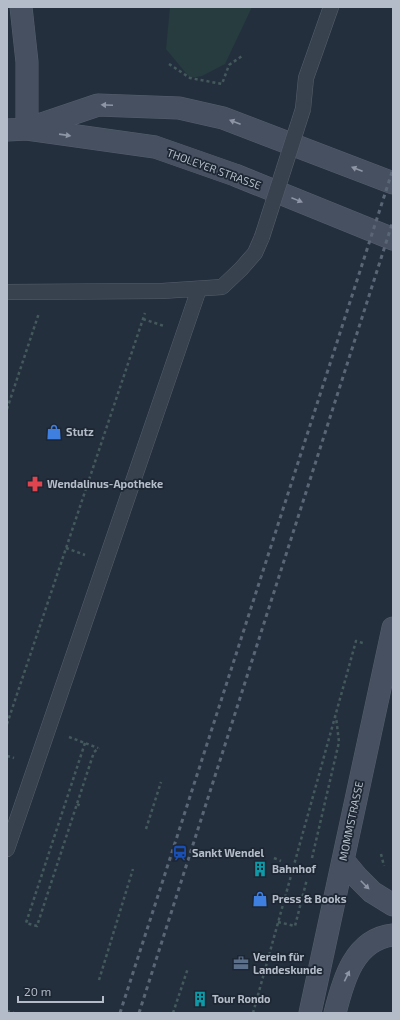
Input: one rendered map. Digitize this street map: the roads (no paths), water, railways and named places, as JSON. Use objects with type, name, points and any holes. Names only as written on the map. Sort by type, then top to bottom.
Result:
[{"type":"main road","points":[[21,7],[27,62],[17,130],[98,104],[179,108],[223,118],[393,183]]},
{"type":"main road","name":"THOLEYER STRASSE","points":[[17,130],[155,147],[235,175],[393,239]]},
{"type":"main road","name":"MOMMSTRASSE","points":[[310,1013],[391,638]]},
{"type":"main road","points":[[343,860],[372,892],[393,905]]},
{"type":"main road","points":[[335,1013],[342,986],[357,955],[370,942],[386,936],[393,936]]},
{"type":"lane","points":[[8,296],[46,292],[152,291],[222,286],[241,269],[255,253],[262,238],[303,109],[306,78],[331,7]]},
{"type":"lane","points":[[7,849],[199,288]]},
{"type":"railway","points":[[120,1013],[393,169]]},
{"type":"railway","points":[[139,1013],[393,221]]},
{"type":"place","name":"Stutz","points":[[54,432]]},
{"type":"place","name":"Wendalinus-Apotheke","points":[[35,484]]},
{"type":"place","name":"Sankt Wendel","points":[[180,853]]},
{"type":"place","name":"Bahnhof","points":[[260,869]]},
{"type":"place","name":"Press & Books","points":[[260,899]]},
{"type":"place","name":"Verein für Landeskunde","points":[[241,963]]},
{"type":"place","name":"Tour Rondo","points":[[200,999]]}]
